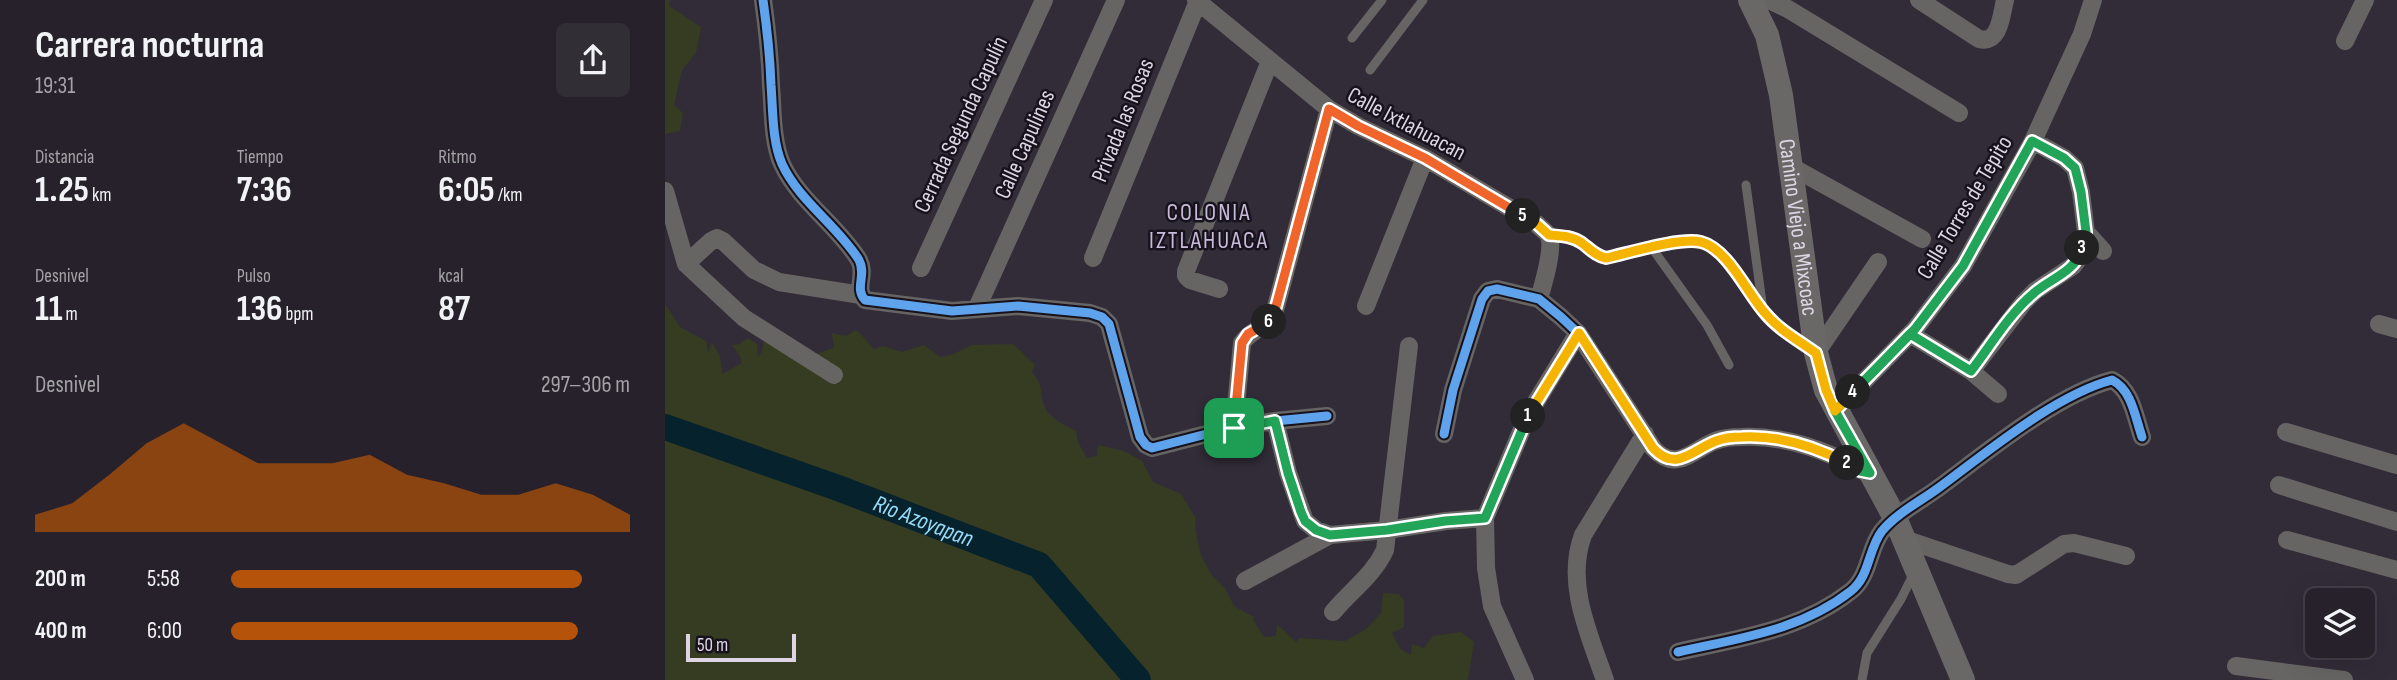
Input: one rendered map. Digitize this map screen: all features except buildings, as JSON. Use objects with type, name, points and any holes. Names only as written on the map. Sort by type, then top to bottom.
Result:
[{"type":"main road","name":"Camino Viejo a Mixcoac","points":[[1750,0],[1767,35],[1781,95],[1816,353],[1826,390],[1899,527],[1963,680]]},
{"type":"street","points":[[763,0],[778,153],[792,181],[858,259],[863,276],[859,289],[865,299],[952,311],[1018,306],[1090,313],[1102,317],[1108,324],[1140,438],[1146,445],[1157,448],[1234,428],[1327,416]]},
{"type":"street","name":"Cerrada Segunda Capulín","points":[[921,268],[1044,0]]},
{"type":"street","name":"Calle Capulines","points":[[977,308],[1116,0]]},
{"type":"street","points":[[1769,0],[1959,113]]},
{"type":"street","points":[[1919,0],[1979,38],[1987,40],[1996,34],[2005,0]]},
{"type":"street","name":"Calle Torres de Tepito","points":[[1835,411],[1910,334],[1963,266],[2032,141],[2082,34],[2093,0]]},
{"type":"street","points":[[2345,41],[2365,0]]},
{"type":"street","name":"Calle Ixtlahuacan","points":[[1197,1],[1329,109],[1425,158],[1537,224],[1549,235]]},
{"type":"street","name":"Privada las Rosas","points":[[1093,258],[1197,1]]},
{"type":"street","points":[[1219,289],[1191,280],[1186,276],[1186,271],[1270,61]]},
{"type":"street","points":[[1234,428],[1242,343],[1248,334],[1269,323],[1274,314],[1329,109]]},
{"type":"street","points":[[1971,371],[2024,302],[2035,291],[2073,266],[2079,258],[2086,232],[2075,168],[2064,158],[2032,141]]},
{"type":"street","points":[[1366,306],[1425,158]]},
{"type":"street","points":[[1792,167],[1922,239]]},
{"type":"street","points":[[665,191],[686,264],[744,318],[834,375]]},
{"type":"street","points":[[2086,232],[2103,251]]},
{"type":"street","points":[[1539,299],[1546,270],[1549,235]]},
{"type":"street","points":[[686,264],[711,240],[717,238],[754,270],[779,282],[861,295]]},
{"type":"street","points":[[1816,353],[1878,262]]},
{"type":"street","points":[[1444,434],[1453,390],[1482,299],[1488,291],[1497,289],[1539,299],[1579,333],[1658,454],[1678,460],[1715,441],[1728,438],[1778,438],[1797,442],[1870,473]]},
{"type":"street","points":[[1525,680],[1492,606],[1486,568],[1485,518],[1528,415],[1579,333]]},
{"type":"street","points":[[1910,334],[1971,371],[1998,394]]},
{"type":"street","points":[[1333,612],[1378,566],[1385,550],[1409,346]]},
{"type":"street","points":[[1678,652],[1784,628],[1824,609],[1854,589],[1865,572],[1873,544],[1899,527],[2036,418],[2097,384],[2112,380],[2120,384],[2127,393],[2142,437]]},
{"type":"street","points":[[1275,421],[1288,473],[1305,521],[1316,530],[1330,535]]},
{"type":"street","points":[[2286,432],[2397,465]]},
{"type":"street","points":[[1605,680],[1577,587],[1578,549],[1583,535],[1645,434]]},
{"type":"street","points":[[2279,485],[2397,522]]},
{"type":"street","points":[[1245,581],[1330,535],[1485,518]]},
{"type":"street","points":[[1899,527],[1910,541],[2008,574],[2016,575],[2064,544],[2074,543],[2126,556]]},
{"type":"street","points":[[2287,540],[2397,570]]},
{"type":"street","points":[[2236,666],[2344,680]]},
{"type":"lane","points":[[1352,38],[1382,0]]},
{"type":"lane","points":[[1370,70],[1423,0]]},
{"type":"lane","points":[[1746,185],[1763,312]]},
{"type":"lane","points":[[1549,235],[1579,241],[1599,257],[1606,258],[1689,242],[1709,245],[1725,260],[1763,312],[1778,327],[1816,353]]},
{"type":"lane","points":[[1652,248],[1707,325],[1729,365]]},
{"type":"lane","points":[[1862,680],[1867,653],[1901,600],[1917,567]]},
{"type":"green space","points":[[665,0],[670,0],[669,6],[701,27],[696,53],[682,70],[674,105],[683,113],[680,131],[665,134]]},
{"type":"green space","points":[[665,304],[680,327],[706,341],[708,353],[712,342],[720,356],[722,374],[742,363],[732,345],[740,344],[748,338],[757,344],[758,357],[764,339],[806,365],[812,355],[834,348],[832,333],[846,336],[858,331],[874,349],[883,346],[902,352],[924,345],[940,357],[972,345],[1013,344],[1035,365],[1032,372],[1040,386],[1046,410],[1057,421],[1076,431],[1078,442],[1087,458],[1097,456],[1098,445],[1124,451],[1142,461],[1153,482],[1181,494],[1195,517],[1201,555],[1211,574],[1225,588],[1234,606],[1254,617],[1253,620],[1264,637],[1276,636],[1277,624],[1296,642],[1299,638],[1345,641],[1366,629],[1381,613],[1383,593],[1399,594],[1404,600],[1404,627],[1392,633],[1400,649],[1411,655],[1412,644],[1424,648],[1433,636],[1461,632],[1474,642],[1468,680],[665,680]]},
{"type":"waterway","name":"Rio Azoyapan","points":[[665,427],[838,488],[1039,565],[1138,680]]},
{"type":"cycle path","points":[[763,0],[773,125],[782,164],[798,190],[841,236],[859,260],[862,271],[861,291],[865,300],[952,311],[1018,306],[1090,313],[1102,317],[1109,324],[1140,437],[1152,448],[1234,427],[1327,416]]},
{"type":"cycle path","points":[[1444,434],[1453,390],[1482,299],[1488,291],[1497,289],[1539,299],[1578,333],[1653,448],[1669,459],[1684,458],[1721,439],[1766,437],[1813,448],[1870,473]]},
{"type":"cycle path","points":[[1678,652],[1768,631],[1831,605],[1857,585],[1877,538],[1894,519],[2022,427],[2068,398],[2112,380],[2119,384],[2128,397],[2142,437]]},
{"type":"district","name":"COLONIA IZTLAHUACA","points":[[1209,226]]},
{"type":"route","points":[[1234,428],[1242,343],[1248,334],[1269,323],[1274,314],[1329,109],[1425,158],[1537,224],[1549,235],[1579,241],[1599,257],[1606,258],[1689,242],[1699,242],[1716,249],[1763,312],[1778,327],[1816,353],[1835,411],[1915,329],[1963,266],[2032,141],[2064,158],[2075,168],[2086,232],[2079,258],[2073,266],[2035,291],[2024,302],[1971,371],[1910,334],[1835,411],[1870,473],[1797,442],[1778,438],[1728,438],[1715,441],[1678,460],[1662,457],[1653,448],[1579,333],[1528,415],[1485,518],[1330,535],[1316,530],[1305,521],[1301,512],[1275,421],[1234,428]]}]
